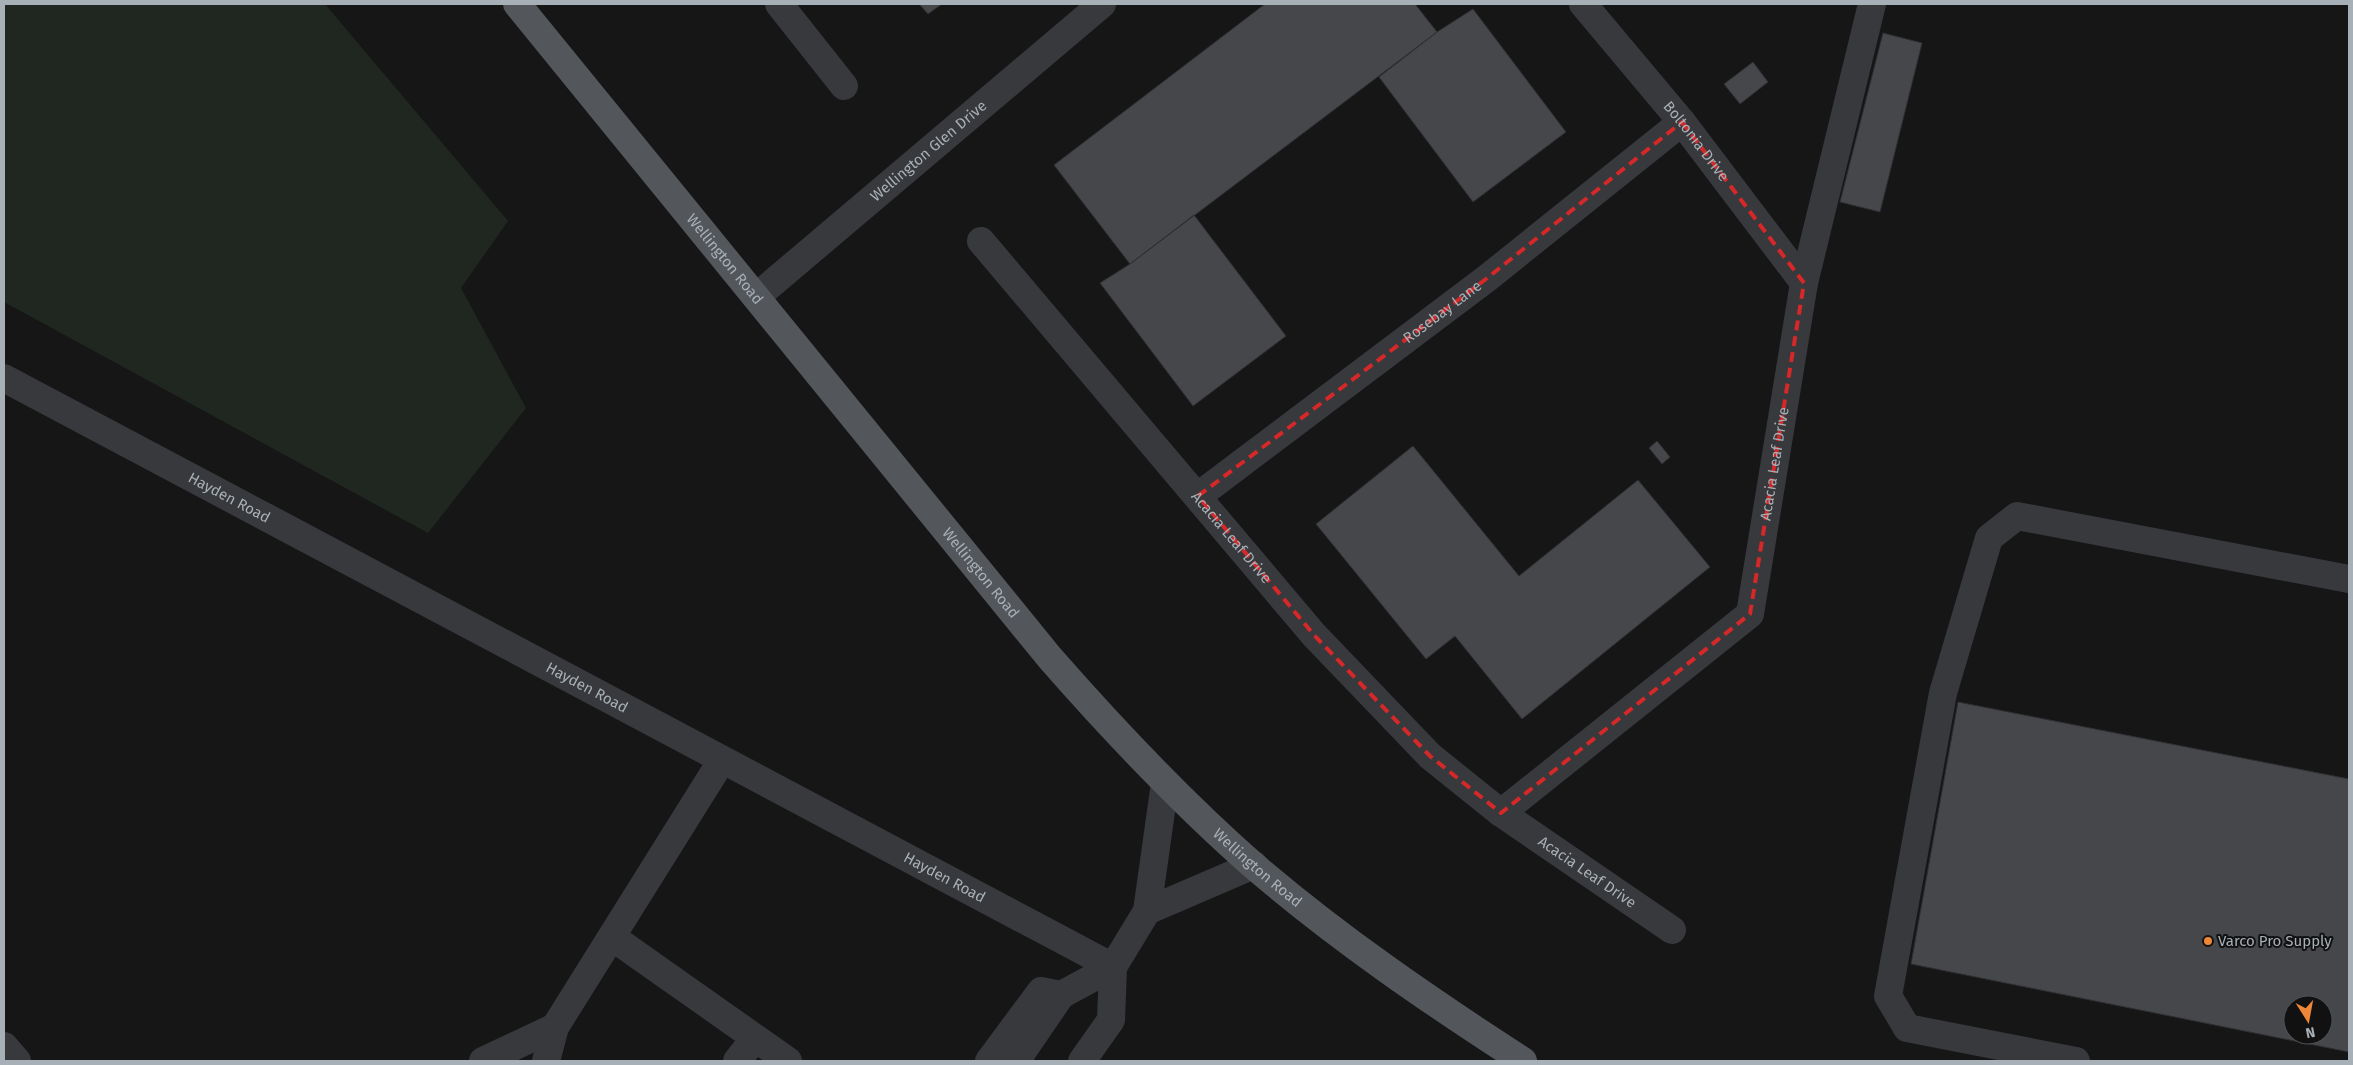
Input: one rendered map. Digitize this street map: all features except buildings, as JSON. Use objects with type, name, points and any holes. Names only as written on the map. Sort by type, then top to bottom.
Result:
[{"type":"main road","name":"Wellington Road","points":[[517,4],[1050,658],[1101,716],[1165,783],[1254,866],[1391,971],[1523,1061]]},
{"type":"street","points":[[779,4],[844,86]]},
{"type":"street","name":"Wellington Glen Drive","points":[[756,297],[1102,4]]},
{"type":"street","name":"Boltonia Drive","points":[[1582,4],[1682,122],[1804,283]]},
{"type":"street","name":"Acacia Leaf Drive","points":[[1501,813],[1750,614],[1804,283],[1872,4]]},
{"type":"street","name":"Rosebay Lane","points":[[1198,496],[1486,279],[1682,122]]},
{"type":"street","name":"Acacia Leaf Drive","points":[[981,242],[1328,649],[1430,756],[1501,813],[1672,930]]},
{"type":"street","name":"Hayden Road","points":[[4,378],[1113,967]]},
{"type":"street","points":[[2076,1061],[1907,1028],[1888,996],[1943,693],[1988,538],[2017,516],[2349,579]]},
{"type":"street","points":[[546,1061],[555,1027],[722,760]]},
{"type":"street","points":[[1082,1061],[1111,1020],[1113,967],[1147,911],[1165,783]]},
{"type":"street","points":[[1147,911],[1254,866]]},
{"type":"street","points":[[612,937],[788,1061]]},
{"type":"street","points":[[1016,1061],[1061,995],[1113,967]]},
{"type":"street","points":[[989,1061],[1041,991],[1061,995]]},
{"type":"street","points":[[483,1061],[555,1027]]},
{"type":"street","points":[[737,1061],[755,1038]]},
{"type":"street","points":[[4,1046],[18,1061]]},
{"type":"highlighted area","points":[[1682,122],[1804,283],[1750,614],[1501,813],[1430,756],[1314,635],[1198,496],[1486,279]]},
{"type":"shaded area","points":[[4,4],[325,4],[508,221],[461,288],[526,408],[428,533],[4,302]]},
{"type":"place","name":"Varco Pro Supply","points":[[2208,941]]}]
